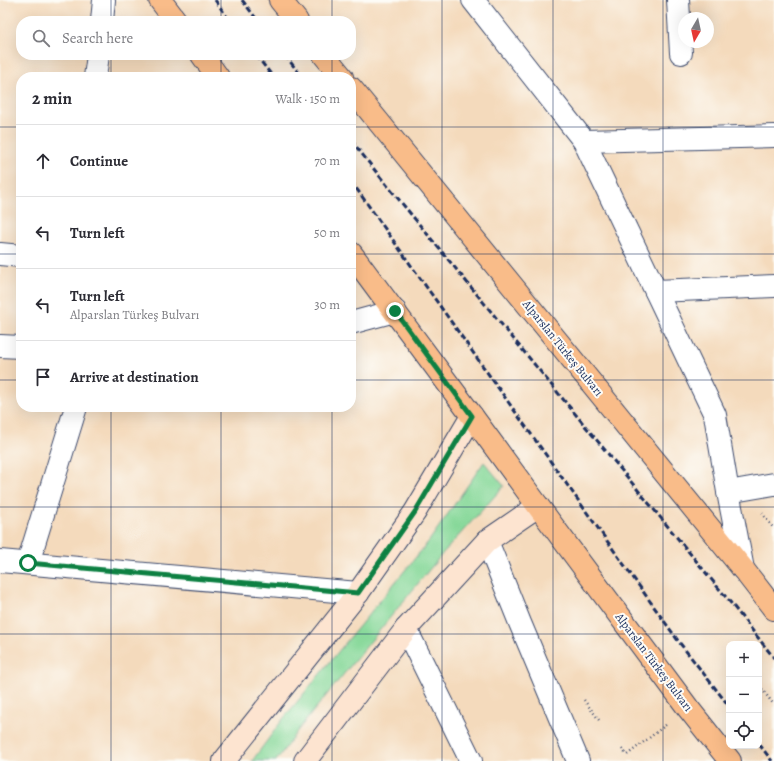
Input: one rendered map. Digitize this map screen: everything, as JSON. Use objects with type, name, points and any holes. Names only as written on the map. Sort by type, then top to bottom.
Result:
[{"type":"main road","points":[[160,0],[172,16]]},
{"type":"main road","points":[[280,0],[293,16]]},
{"type":"main road","points":[[206,60],[214,72]]},
{"type":"main road","points":[[328,60],[338,72]]},
{"type":"main road","name":"Alparslan Türkeş Bulvarı","points":[[356,94],[774,609]]},
{"type":"main road","name":"Alparslan Türkeş Bulvarı","points":[[356,260],[725,757]]},
{"type":"main road","points":[[224,761],[358,593],[415,512],[472,416]]},
{"type":"main road","points":[[305,761],[406,629],[487,541],[538,506]]},
{"type":"street","points":[[102,16],[104,0]]},
{"type":"street","points":[[473,0],[584,141],[715,415],[743,569]]},
{"type":"street","points":[[678,0],[681,53]]},
{"type":"street","points":[[96,72],[97,60]]},
{"type":"street","points":[[584,141],[774,136]]},
{"type":"street","points":[[0,254],[16,256]]},
{"type":"street","points":[[656,291],[774,286]]},
{"type":"street","points":[[356,322],[395,311]]},
{"type":"street","points":[[0,346],[16,347]]},
{"type":"street","points":[[28,563],[74,412]]},
{"type":"street","points":[[728,492],[774,484]]},
{"type":"street","points":[[487,541],[578,761]]},
{"type":"street","points":[[0,561],[358,593]]},
{"type":"street","points":[[406,629],[471,761]]},
{"type":"path","points":[[762,689],[774,704]]},
{"type":"path","points":[[622,749],[628,755],[688,708]]},
{"type":"green space","points":[[484,462],[504,486],[443,553],[298,730],[276,761],[252,761],[283,719],[429,541]]},
{"type":"railway","points":[[215,0],[226,16]]},
{"type":"railway","points":[[242,0],[254,16]]},
{"type":"railway","points":[[260,60],[269,72]]},
{"type":"railway","points":[[289,60],[298,72]]},
{"type":"railway","points":[[356,146],[730,602],[774,658]]},
{"type":"railway","points":[[356,188],[679,642],[726,702]]},
{"type":"railway","points":[[762,748],[772,761]]},
{"type":"route","points":[[28,563],[358,593],[415,512],[472,416],[395,311]]}]
